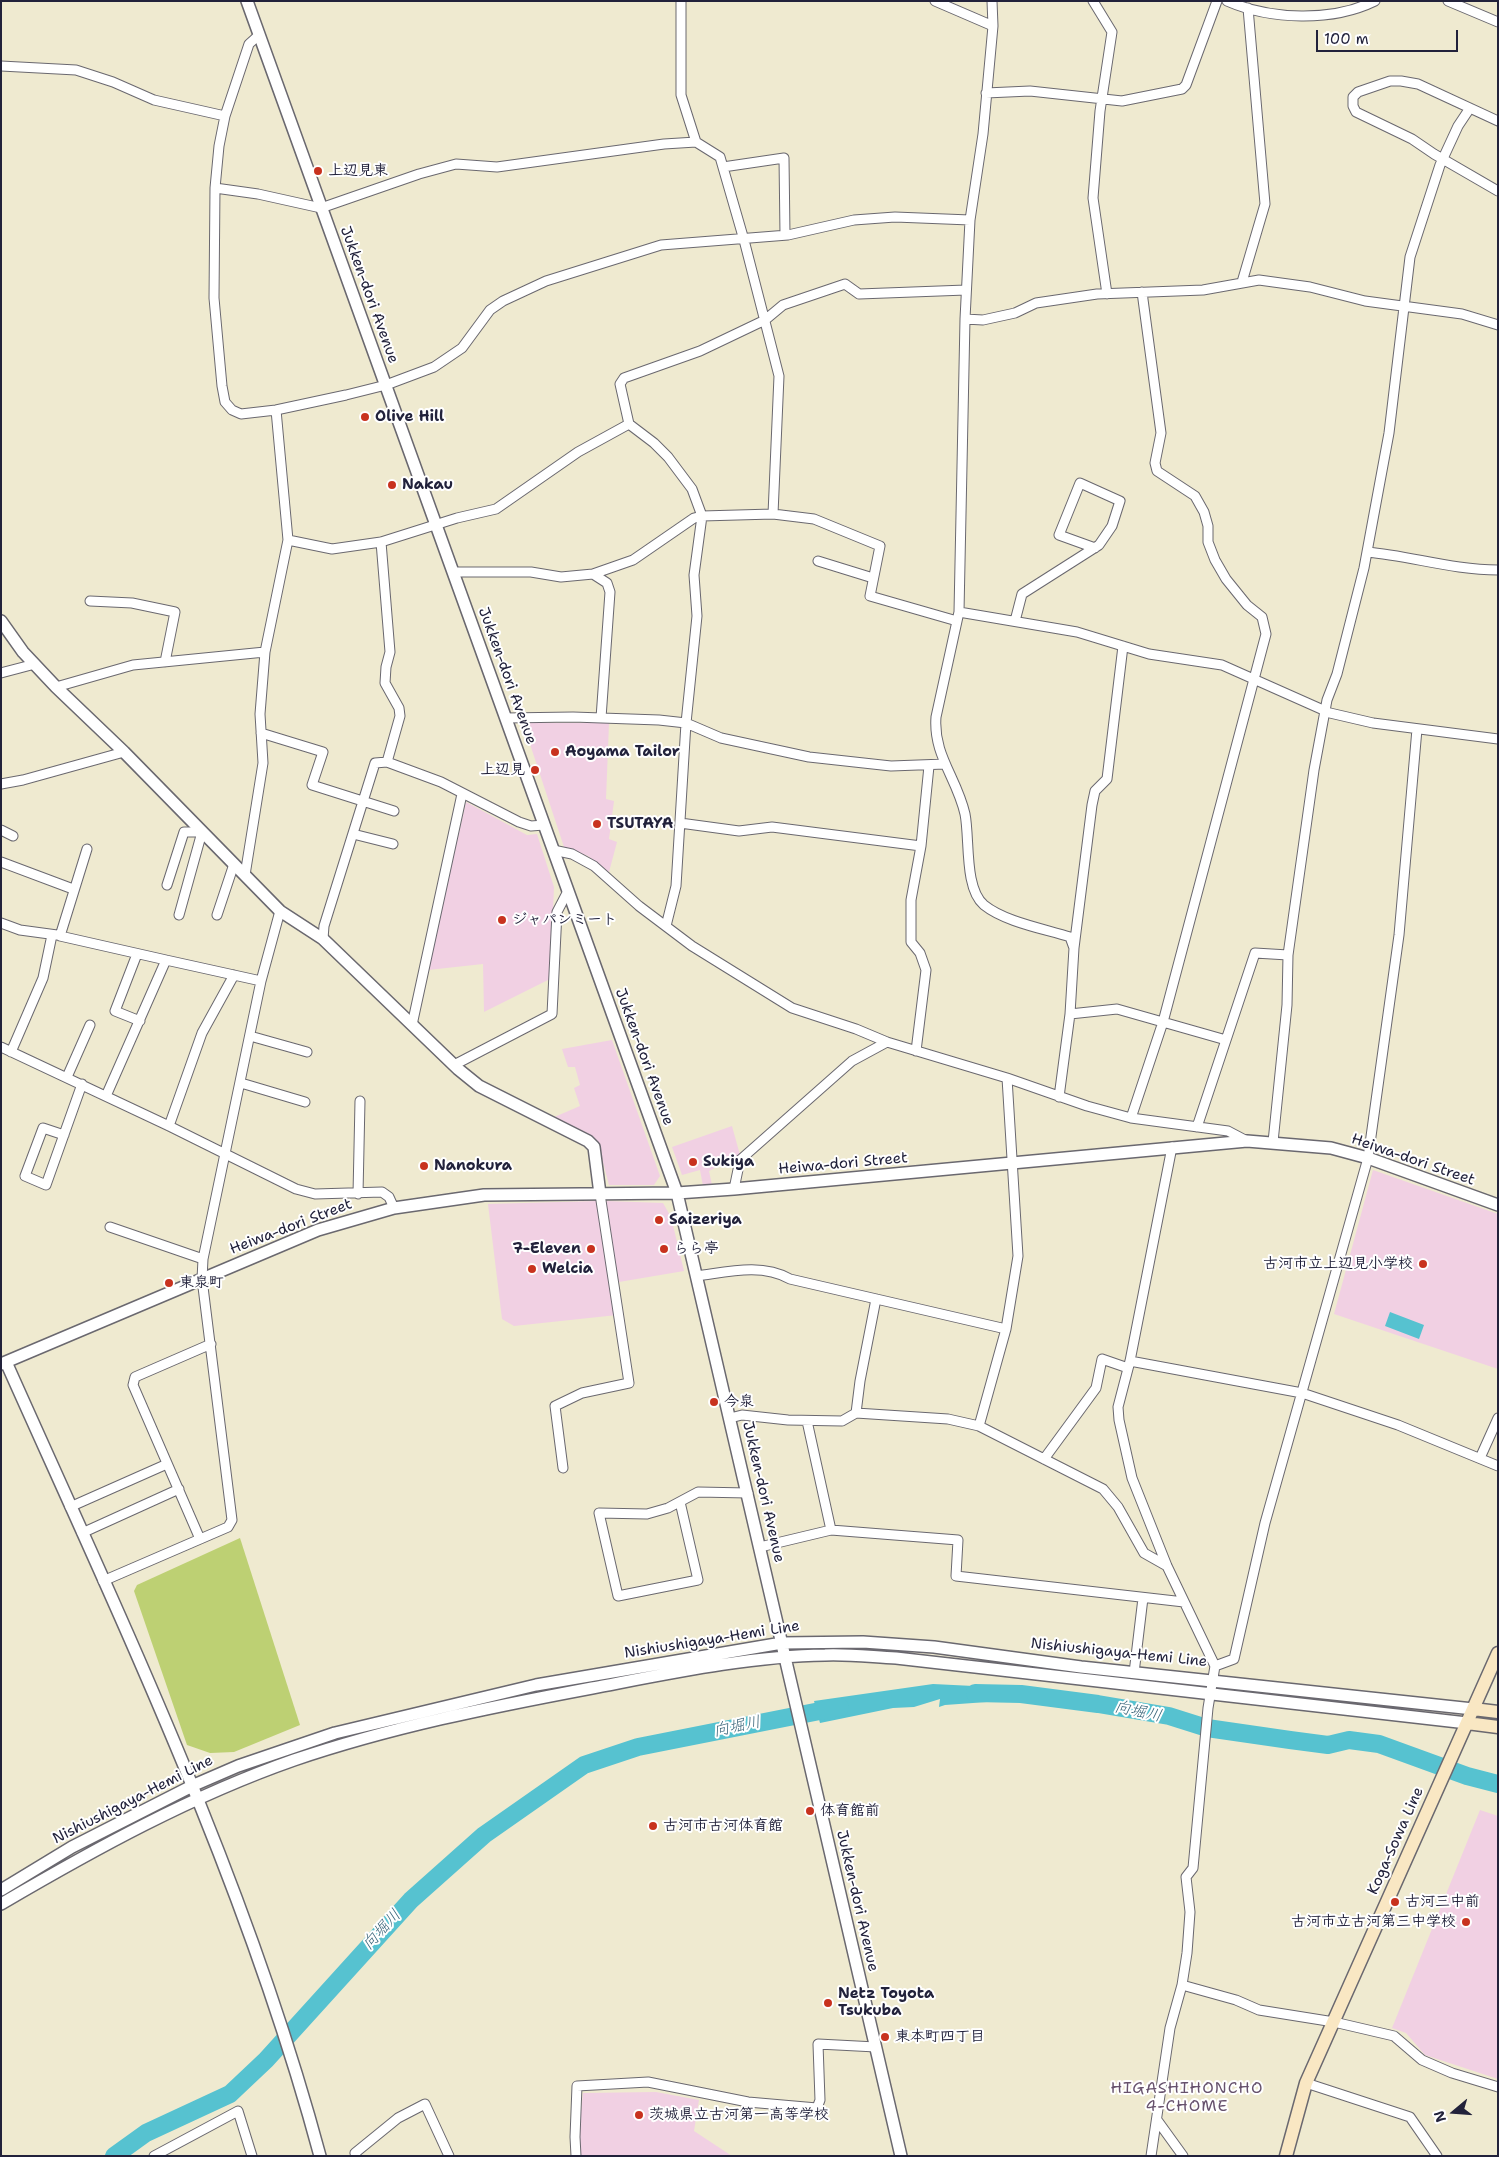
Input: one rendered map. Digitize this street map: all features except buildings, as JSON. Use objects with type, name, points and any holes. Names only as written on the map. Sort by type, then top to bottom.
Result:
[{"type":"main road","name":"Koga-Sowa Line","points":[[1286,2156],[1306,2083],[1497,1656]]},
{"type":"main road","name":"Nishiushigaya-Hemi Line","points":[[1473,1709],[1498,1712]]},
{"type":"main road","name":"Nishiushigaya-Hemi Line","points":[[1467,1722],[1498,1727]]},
{"type":"street","name":"Jukken-dori Avenue","points":[[247,1],[677,1193],[901,2156]]},
{"type":"street","points":[[680,1],[681,95],[696,142]]},
{"type":"street","points":[[935,1],[992,26]]},
{"type":"street","points":[[992,1],[992,26],[983,134],[970,220],[964,319],[958,617],[935,731],[938,750],[955,784],[965,814],[971,876],[977,897],[984,905],[1002,916],[1070,937],[1074,948]]},
{"type":"street","points":[[1093,1],[1112,32],[1102,100],[1093,198],[1107,294]]},
{"type":"street","points":[[986,93],[1030,91],[1122,101],[1182,89],[1186,85],[1217,1]]},
{"type":"street","points":[[1227,1],[1248,8],[1304,17],[1360,8],[1375,1]]},
{"type":"street","points":[[1448,1],[1498,22]]},
{"type":"street","points":[[1242,282],[1265,204],[1248,8]]},
{"type":"street","points":[[259,35],[249,44],[225,116],[215,188],[214,298],[225,402],[232,410],[242,414],[276,410],[386,385],[436,365],[462,348],[490,310],[502,301],[546,280],[661,245],[744,240],[786,235],[854,220],[895,217],[970,220]]},
{"type":"street","points":[[1,66],[76,70],[113,82],[154,100],[225,116]]},
{"type":"street","points":[[1498,121],[1418,84],[1401,81],[1390,81],[1358,92],[1353,97],[1353,106],[1356,112],[1412,139],[1443,160],[1498,191]]},
{"type":"street","points":[[1272,1142],[1287,1005],[1288,955],[1314,770],[1325,712],[1337,674],[1367,552],[1389,433],[1410,257],[1443,160],[1458,126],[1470,108]]},
{"type":"street","points":[[215,188],[258,194],[321,208],[419,174],[456,164],[497,167],[696,142],[720,157],[744,240],[779,376],[773,514]]},
{"type":"street","points":[[723,167],[784,158],[786,235]]},
{"type":"street","points":[[964,319],[983,320],[1015,313],[1036,303],[1107,294],[1203,290],[1259,280],[1404,307],[1462,314],[1498,325]]},
{"type":"street","points":[[666,926],[676,886],[686,723],[697,616],[694,575],[702,516],[692,489],[668,457],[654,443],[629,424],[620,384],[624,378],[700,351],[765,320],[783,305],[845,284],[859,294],[966,290]]},
{"type":"street","points":[[1131,1118],[1163,1022],[1256,680],[1266,634],[1262,617],[1247,605],[1226,579],[1215,560],[1208,542],[1208,526],[1204,512],[1195,496],[1157,471],[1155,463],[1161,433],[1142,292]]},
{"type":"street","points":[[245,875],[263,763],[260,714],[265,652],[288,540],[276,410]]},
{"type":"street","points":[[288,540],[332,549],[381,542],[437,526],[457,518],[496,509],[578,452],[629,424]]},
{"type":"street","points":[[1015,621],[1022,594],[1062,566],[1072,563],[1095,548],[1112,526],[1120,501],[1080,483],[1060,535],[1095,548]]},
{"type":"street","points":[[454,572],[532,572],[561,577],[593,574],[633,560],[694,518],[702,516],[773,514],[814,519],[880,546],[870,596],[958,617],[1015,621],[1077,632],[1149,654],[1222,665],[1325,712],[1373,723],[1498,739]]},
{"type":"street","points":[[381,542],[390,652],[386,667],[385,683],[400,708],[400,716],[387,762]]},
{"type":"street","points":[[1367,552],[1391,554],[1452,567],[1498,570]]},
{"type":"street","points":[[818,561],[874,578]]},
{"type":"street","points":[[593,574],[607,583],[610,592],[601,718]]},
{"type":"street","points":[[90,600],[132,603],[175,612],[165,662]]},
{"type":"street","points":[[1,621],[6,634],[56,687],[124,752],[280,911],[322,939],[454,1065],[479,1086],[588,1142],[594,1147],[629,1383],[582,1394],[555,1406],[563,1468]]},
{"type":"street","points":[[1059,1097],[1070,1014],[1074,948],[1092,805],[1095,791],[1107,779],[1123,646]]},
{"type":"street","points":[[56,687],[133,665],[265,652]]},
{"type":"street","points":[[1,673],[35,664]]},
{"type":"street","points":[[506,718],[601,718],[686,723],[721,738],[862,765],[929,766],[945,764]]},
{"type":"street","points":[[1215,1666],[1234,1659],[1265,1524],[1368,1158],[1399,935],[1417,730]]},
{"type":"street","points":[[261,733],[323,752],[312,784],[394,811]]},
{"type":"street","points":[[1,784],[23,780],[124,752]]},
{"type":"street","points":[[322,939],[324,926],[375,763],[387,762],[441,782],[519,822],[531,826],[544,825]]},
{"type":"street","points":[[916,1051],[926,970],[920,953],[911,942],[911,909],[921,846],[929,766]]},
{"type":"street","points":[[412,1025],[462,794]]},
{"type":"street","points":[[680,823],[739,831],[772,827],[921,846]]},
{"type":"street","points":[[1,830],[13,836]]},
{"type":"street","points":[[167,885],[184,832],[202,832]]},
{"type":"street","points":[[179,915],[202,832]]},
{"type":"street","points":[[353,834],[393,844]]},
{"type":"street","points":[[11,1052],[43,978],[87,848]]},
{"type":"street","points":[[554,850],[572,854],[594,866],[639,906],[692,946],[792,1008],[856,1029],[887,1042],[1007,1078],[1059,1097],[1131,1118],[1228,1131],[1247,1141]]},
{"type":"street","points":[[1,862],[73,889]]},
{"type":"street","points":[[217,915],[234,864]]},
{"type":"street","points":[[454,1065],[552,1014],[556,912],[568,891]]},
{"type":"street","points":[[103,1581],[228,1527],[232,1520],[202,1279],[203,1259],[261,980],[280,911]]},
{"type":"street","points":[[1,923],[20,930],[56,935],[261,980]]},
{"type":"street","points":[[1197,1127],[1255,953],[1288,955]]},
{"type":"street","points":[[137,954],[115,1011],[140,1021]]},
{"type":"street","points":[[106,1096],[166,960]]},
{"type":"street","points":[[169,1126],[202,1033],[234,975]]},
{"type":"street","points":[[1070,1014],[1117,1009],[1226,1040]]},
{"type":"street","points":[[67,1077],[90,1025]]},
{"type":"street","points":[[250,1036],[307,1052]]},
{"type":"street","points":[[734,1189],[740,1160],[852,1061],[887,1042]]},
{"type":"street","points":[[1,1048],[82,1084],[306,1193],[358,1194],[382,1192],[389,1197],[394,1208]]},
{"type":"street","points":[[979,1426],[1006,1329],[1018,1256],[1007,1078]]},
{"type":"street","points":[[241,1083],[305,1102]]},
{"type":"street","points":[[64,1135],[43,1128],[25,1176],[46,1185],[64,1135],[82,1084]]},
{"type":"street","points":[[358,1194],[360,1101]]},
{"type":"street","name":"Heiwa-dori Street","points":[[3,1363],[318,1230],[394,1208],[476,1196],[677,1193],[734,1189],[1247,1141],[1331,1148],[1368,1158],[1498,1205]]},
{"type":"street","points":[[1151,2156],[1170,2028],[1182,1984],[1190,1926],[1186,1877],[1193,1868],[1211,1680],[1215,1666],[1166,1566],[1132,1478],[1118,1420],[1118,1407],[1129,1365],[1172,1147]]},
{"type":"street","points":[[110,1227],[203,1259]]},
{"type":"street","points":[[697,1276],[766,1270],[778,1272],[790,1279],[1006,1329]]},
{"type":"street","points":[[856,1414],[860,1381],[876,1299]]},
{"type":"street","points":[[200,1539],[133,1385],[135,1377],[211,1344]]},
{"type":"street","points":[[1044,1459],[1096,1388],[1102,1359],[1302,1393],[1398,1424],[1498,1466]]},
{"type":"street","points":[[3,1363],[82,1533],[200,1800],[245,1916],[290,2050],[320,2156]]},
{"type":"street","points":[[730,1418],[742,1416],[807,1421],[842,1421],[856,1414],[948,1419],[979,1426],[1007,1438],[1044,1459],[1094,1483],[1109,1494],[1144,1553],[1166,1566]]},
{"type":"street","points":[[1480,1458],[1498,1418]]},
{"type":"street","points":[[807,1421],[831,1530]]},
{"type":"street","points":[[70,1507],[167,1464]]},
{"type":"street","points":[[82,1533],[179,1489]]},
{"type":"street","points":[[680,1502],[698,1580],[618,1596],[599,1513],[647,1514],[680,1502],[698,1492],[748,1494]]},
{"type":"street","points":[[760,1547],[831,1530],[958,1540],[956,1576],[1184,1602]]},
{"type":"street","points":[[1134,1673],[1143,1598]]},
{"type":"street","name":"Nishiushigaya-Hemi Line","points":[[1,1890],[72,1847],[194,1785],[290,1748],[370,1723],[536,1685],[782,1643],[863,1642],[934,1647],[1134,1673],[1473,1709]]},
{"type":"street","name":"Nishiushigaya-Hemi Line","points":[[1,1904],[119,1837],[292,1761],[437,1719],[608,1685],[786,1657],[826,1655],[896,1658],[1467,1722]]},
{"type":"street","points":[[1182,1984],[1236,2000],[1259,2010],[1334,2022],[1394,2036],[1422,2060],[1452,2073],[1498,2087]]},
{"type":"street","points":[[576,2156],[577,2086],[648,2082],[748,2102],[817,2108],[820,2100],[818,2044],[876,2048]]},
{"type":"street","points":[[1306,2083],[1410,2117],[1437,2156]]},
{"type":"street","points":[[356,2156],[355,2153],[398,2118],[425,2104],[449,2156]]},
{"type":"street","points":[[154,2156],[238,2111],[252,2156]]},
{"type":"street","points":[[1157,2120],[1183,2156]]},
{"type":"shaded area","points":[[523,723],[609,723],[606,799],[614,801],[609,839],[617,842],[609,872],[588,856],[564,847]]},
{"type":"shaded area","points":[[466,802],[527,835],[537,834],[554,887],[550,979],[484,1012],[483,964],[428,970]]},
{"type":"shaded area","points":[[612,1040],[660,1176],[654,1185],[609,1185],[599,1147],[587,1133],[552,1118],[580,1106],[574,1088],[580,1085],[575,1067],[568,1067],[562,1049]]},
{"type":"shaded area","points":[[732,1126],[740,1155],[709,1171],[712,1185],[703,1186],[700,1170],[682,1175],[672,1147]]},
{"type":"shaded area","name":"古河市立上辺見小学校","points":[[1373,1170],[1498,1214],[1498,1369],[1334,1314]]},
{"type":"shaded area","points":[[596,1201],[600,1204],[617,1315],[514,1326],[502,1319],[488,1204]]},
{"type":"shaded area","points":[[607,1201],[663,1203],[671,1217],[684,1271],[619,1282],[605,1204]]},
{"type":"shaded area","name":"古河市立古河第三中学校","points":[[1480,1810],[1498,1816],[1498,2079],[1425,2055],[1406,2033],[1392,2028]]},
{"type":"shaded area","name":"茨城県立古河第一高等学校","points":[[656,2092],[699,2100],[694,2131],[732,2156],[579,2156],[579,2130],[583,2093]]},
{"type":"green space","points":[[240,1538],[300,1725],[234,1752],[210,1753],[187,1745],[134,1591],[137,1585]]},
{"type":"water","points":[[1390,1312],[1424,1325],[1419,1339],[1385,1326]]},
{"type":"water","points":[[933,1684],[994,1687],[998,1694],[987,1702],[939,1707],[940,1699],[914,1707],[893,1708],[820,1723],[814,1701]]},
{"type":"waterway","name":"向堀川","points":[[975,1693],[1021,1694],[1098,1704],[1169,1716],[1207,1728],[1328,1745],[1349,1740],[1379,1744],[1467,1776],[1498,1784]]},
{"type":"waterway","name":"向堀川","points":[[114,2156],[146,2133],[230,2094],[266,2060],[411,1900],[484,1835],[584,1765],[638,1747],[840,1707]]},
{"type":"place","name":"上辺見東","points":[[318,171]]},
{"type":"place","name":"Olive Hill","points":[[365,417]]},
{"type":"place","name":"Nakau","points":[[392,485]]},
{"type":"place","name":"Aoyama Tailor","points":[[555,752]]},
{"type":"place","name":"上辺見","points":[[535,770]]},
{"type":"place","name":"TSUTAYA","points":[[597,824]]},
{"type":"place","name":"ジャパンミート","points":[[502,920]]},
{"type":"place","name":"Sukiya","points":[[693,1162]]},
{"type":"place","name":"Nanokura","points":[[424,1166]]},
{"type":"place","name":"Saizeriya","points":[[659,1220]]},
{"type":"place","name":"7-Eleven","points":[[591,1249]]},
{"type":"place","name":"らら亭","points":[[664,1249]]},
{"type":"place","name":"古河市立上辺見小学校","points":[[1423,1264]]},
{"type":"place","name":"Welcia","points":[[532,1269]]},
{"type":"place","name":"東泉町","points":[[169,1283]]},
{"type":"place","name":"今泉","points":[[714,1402]]},
{"type":"place","name":"体育館前","points":[[810,1811]]},
{"type":"place","name":"古河市古河体育館","points":[[653,1826]]},
{"type":"place","name":"古河三中前","points":[[1395,1902]]},
{"type":"place","name":"古河市立古河第三中学校","points":[[1466,1922]]},
{"type":"place","name":"Netz Toyota Tsukuba","points":[[828,2003]]},
{"type":"place","name":"東本町四丁目","points":[[885,2037]]},
{"type":"place","name":"茨城県立古河第一高等学校","points":[[639,2115]]},
{"type":"district","name":"HIGASHIHONCHO 4-CHOME","points":[[1187,2098]]}]
